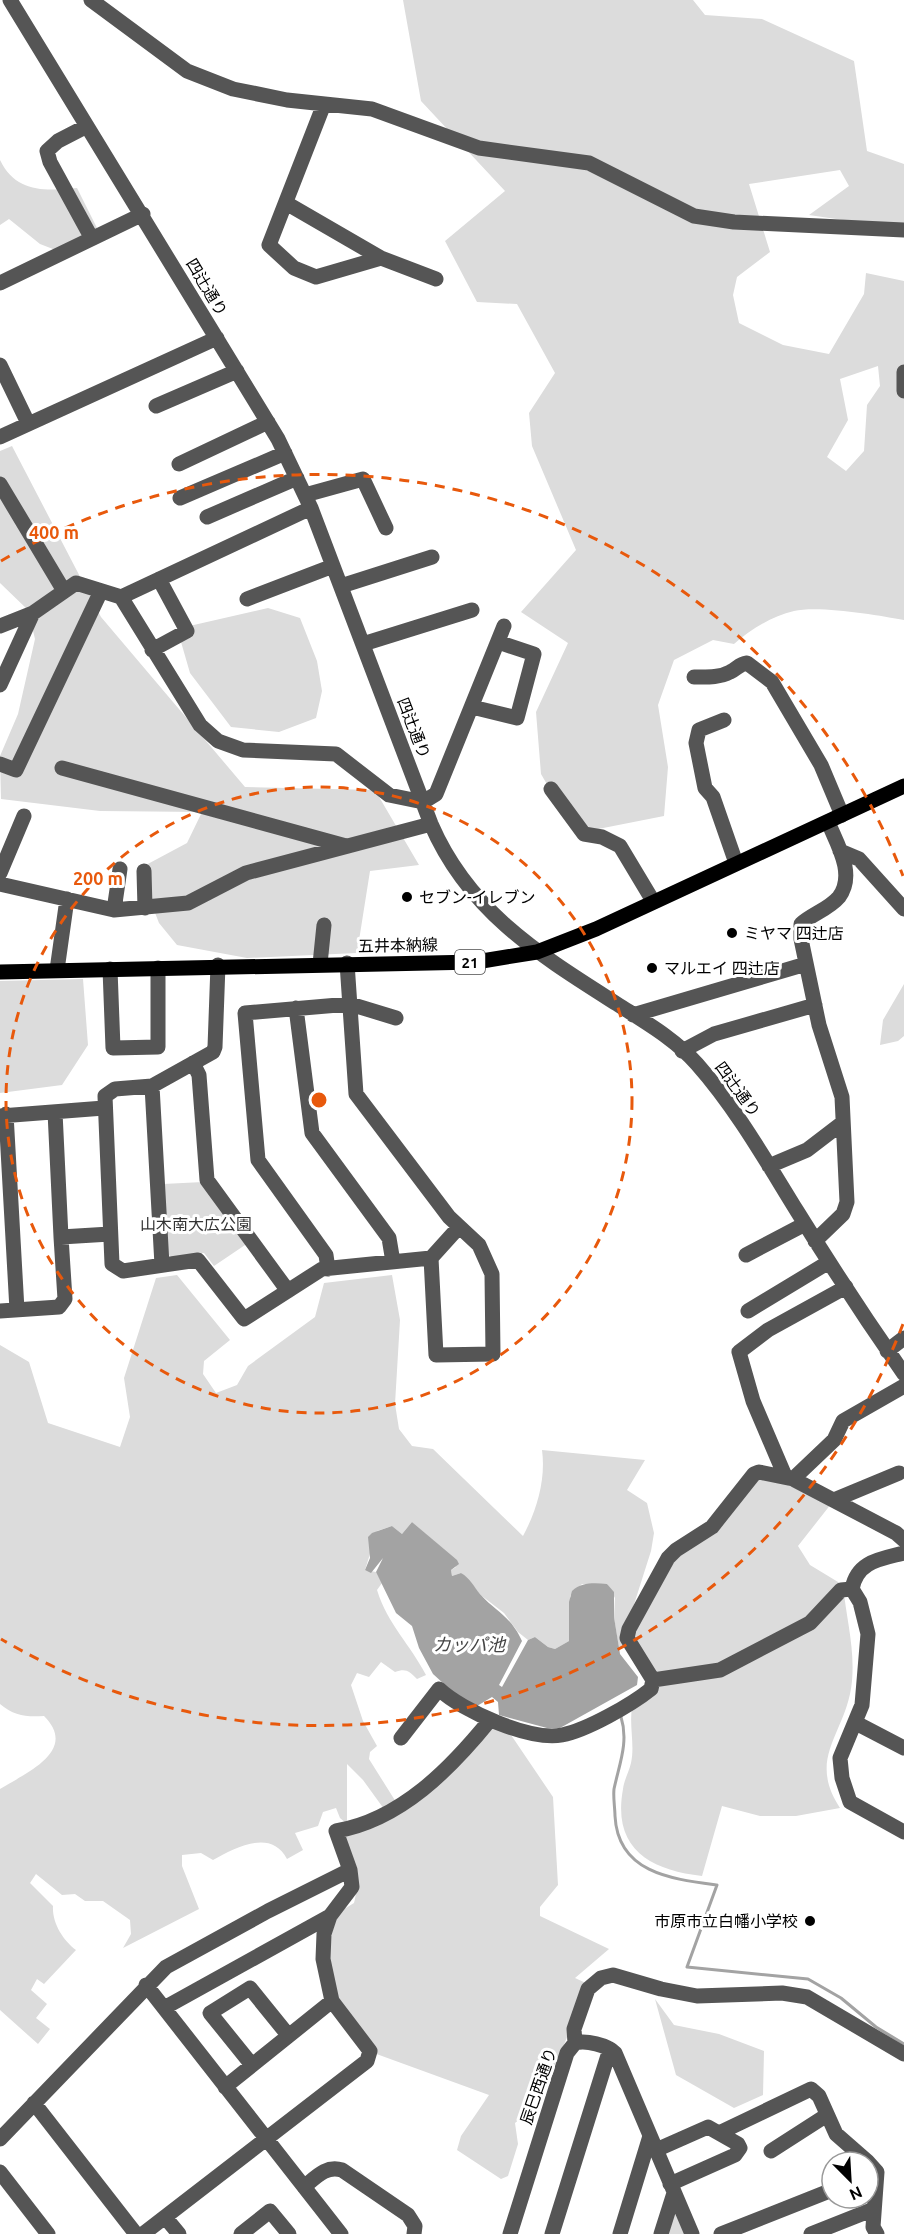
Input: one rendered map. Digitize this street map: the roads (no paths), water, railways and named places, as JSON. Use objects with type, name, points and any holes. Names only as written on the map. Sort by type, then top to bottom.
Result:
[{"type":"main road","name":"五井本納線","points":[[0,972],[218,965],[476,962],[537,952],[653,902],[904,786]]},
{"type":"street","name":"四辻通り","points":[[10,0],[143,214],[285,453],[308,501],[431,824],[449,860],[474,895],[500,922],[537,952],[665,1035],[696,1063],[729,1105],[815,1241],[904,1374]]},
{"type":"street","points":[[92,0],[187,70],[232,89],[372,110],[479,148],[589,163],[694,216],[734,222],[904,230]]},
{"type":"street","points":[[324,104],[268,245],[294,268],[316,277],[381,258]]},
{"type":"street","points":[[87,126],[58,141],[47,151],[50,162],[91,237]]},
{"type":"street","points":[[286,203],[381,258],[436,279]]},
{"type":"street","points":[[0,283],[91,237],[143,214]]},
{"type":"street","points":[[0,437],[217,338]]},
{"type":"street","points":[[0,365],[28,423]]},
{"type":"street","points":[[156,406],[237,371]]},
{"type":"street","points":[[904,372],[904,391]]},
{"type":"street","points":[[179,464],[268,422]]},
{"type":"street","points":[[180,498],[285,453]]},
{"type":"street","points":[[207,517],[297,478]]},
{"type":"street","points":[[2,622],[33,613],[76,583],[121,597],[308,501],[363,479],[386,528]]},
{"type":"street","points":[[0,484],[64,591]]},
{"type":"street","points":[[341,586],[432,557]]},
{"type":"street","points":[[247,599],[333,566]]},
{"type":"street","points":[[152,650],[187,631],[159,579]]},
{"type":"street","points":[[0,764],[16,770],[101,591]]},
{"type":"street","points":[[121,597],[200,725],[218,741],[243,750],[336,754],[389,795],[423,802],[436,794],[504,626]]},
{"type":"street","points":[[363,644],[472,610]]},
{"type":"street","points":[[0,685],[33,613]]},
{"type":"street","points":[[472,707],[517,718],[534,654],[498,642]]},
{"type":"street","points":[[694,677],[713,677],[731,672],[740,663],[747,663],[772,682],[820,765],[842,815]]},
{"type":"street","points":[[724,720],[699,730],[696,743],[705,788],[713,797],[736,863]]},
{"type":"street","points":[[62,768],[349,846]]},
{"type":"street","points":[[551,789],[584,834],[602,837],[620,846],[653,902]]},
{"type":"street","points":[[0,873],[24,816]]},
{"type":"street","points":[[815,1241],[843,1214],[847,1202],[845,1140],[841,1124],[842,1097],[814,1005],[801,939],[801,924],[839,897],[846,880],[840,851],[828,822]]},
{"type":"street","points":[[0,884],[114,910],[188,903],[246,873],[431,824]]},
{"type":"street","points":[[840,851],[858,859],[904,909]]},
{"type":"street","points":[[114,910],[120,869]]},
{"type":"street","points":[[144,871],[145,908]]},
{"type":"street","points":[[57,970],[67,899]]},
{"type":"street","points":[[320,964],[324,925]]},
{"type":"street","points":[[347,963],[356,1094],[459,1227],[478,1245],[492,1274],[493,1354],[436,1355],[431,1258]]},
{"type":"street","points":[[633,1015],[806,964]]},
{"type":"street","points":[[218,965],[213,1052],[152,1086],[115,1089],[105,1096],[110,1234],[112,1264],[116,1269],[123,1271],[194,1260],[202,1262],[244,1318],[322,1269],[431,1258],[459,1227]]},
{"type":"street","points":[[110,969],[113,1048],[158,1047],[158,968]]},
{"type":"street","points":[[328,1269],[326,1255],[258,1160],[245,1013],[350,1004],[396,1018]]},
{"type":"street","points":[[682,1050],[714,1034],[814,1005]]},
{"type":"street","points":[[296,1008],[312,1133],[389,1238],[393,1262]]},
{"type":"street","points":[[193,1063],[199,1075],[207,1179],[288,1291]]},
{"type":"street","points":[[152,1086],[162,1265]]},
{"type":"street","points":[[17,1310],[3,1115],[105,1108]]},
{"type":"street","points":[[0,1311],[63,1305],[65,1299],[55,1112]]},
{"type":"street","points":[[769,1166],[807,1150],[841,1124]]},
{"type":"street","points":[[746,1255],[805,1224]]},
{"type":"street","points":[[61,1237],[110,1234]]},
{"type":"street","points":[[748,1311],[829,1262]]},
{"type":"street","points":[[789,1477],[753,1401],[739,1352],[768,1330],[846,1287]]},
{"type":"street","points":[[887,1351],[904,1338]]},
{"type":"street","points":[[789,1477],[834,1440],[843,1421],[904,1386]]},
{"type":"street","points":[[401,1738],[439,1689],[458,1705],[490,1720],[545,1735],[562,1735],[632,1704],[651,1689],[652,1680],[627,1638],[629,1629],[668,1558],[676,1550],[712,1527],[754,1474],[764,1472],[789,1477],[896,1533],[904,1540]]},
{"type":"street","points":[[834,1500],[898,1473]]},
{"type":"street","points":[[852,1589],[861,1568],[875,1560],[898,1554]]},
{"type":"street","points":[[652,1680],[720,1670],[810,1623],[841,1590],[852,1589]]},
{"type":"street","points":[[852,1589],[860,1602],[868,1634],[862,1705],[840,1758],[842,1778],[850,1802],[904,1832]]},
{"type":"street","points":[[143,2234],[367,2061],[370,2051],[332,2001],[323,1959],[324,1934],[330,1916],[352,1887],[350,1870],[336,1831],[365,1823],[426,1787],[460,1757],[490,1720]]},
{"type":"street","points":[[856,1723],[904,1748]]},
{"type":"street","points":[[0,2139],[146,1985],[166,1967],[268,1911],[350,1870]]},
{"type":"street","points":[[164,2008],[330,1916]]},
{"type":"street","points":[[575,2043],[574,2029],[588,1989],[601,1978],[613,1975],[661,1989],[697,1996],[782,1993],[807,1997],[904,2054]]},
{"type":"street","points":[[146,1985],[341,2234]]},
{"type":"street","points":[[252,2065],[210,2013],[250,1988],[288,2035]]},
{"type":"street","points":[[225,2087],[332,2001]]},
{"type":"street","name":"辰巳西通り","points":[[510,2234],[567,2054],[575,2043],[582,2041],[610,2049]]},
{"type":"street","points":[[610,2049],[618,2059],[692,2234]]},
{"type":"street","points":[[552,2234],[610,2049]]},
{"type":"street","points":[[719,2133],[811,2089],[819,2096],[836,2134],[852,2150]]},
{"type":"street","points":[[34,2103],[136,2234]]},
{"type":"street","points":[[771,2151],[827,2115]]},
{"type":"street","points":[[656,2150],[708,2127],[738,2144],[738,2152],[672,2188],[661,2234]]},
{"type":"street","points":[[620,2234],[650,2136]]},
{"type":"street","points":[[304,2187],[324,2171],[342,2170],[408,2215],[415,2226],[414,2234]]},
{"type":"street","points":[[0,2172],[48,2234]]},
{"type":"street","points":[[721,2234],[820,2195]]},
{"type":"street","points":[[811,2234],[869,2210]]},
{"type":"street","points":[[874,2210],[873,2227],[877,2234]]},
{"type":"street","points":[[241,2234],[270,2211],[289,2234]]},
{"type":"street","points":[[165,2217],[179,2234]]},
{"type":"water","name":"カッパ池","points":[[412,1522],[457,1560],[459,1564],[451,1570],[452,1576],[461,1573],[467,1577],[480,1594],[513,1625],[522,1641],[499,1685],[502,1687],[528,1640],[535,1637],[548,1647],[555,1649],[569,1641],[569,1602],[572,1591],[580,1586],[593,1583],[607,1584],[614,1592],[614,1617],[620,1654],[638,1677],[637,1685],[560,1728],[547,1728],[499,1715],[498,1702],[492,1697],[477,1706],[456,1695],[433,1674],[419,1648],[412,1626],[396,1613],[376,1572],[383,1558],[371,1573],[365,1570],[370,1558],[368,1537],[372,1533],[392,1526],[402,1534]]},
{"type":"waterway","points":[[621,1717],[624,1744],[614,1796],[618,1835],[626,1850],[636,1861],[665,1876],[717,1885],[687,1967],[808,1979],[841,1998],[876,2027],[904,2044]]},
{"type":"place","name":"セブン-イレブン","points":[[407,897]]},
{"type":"place","name":"ミヤマ 四辻店","points":[[732,933]]},
{"type":"place","name":"マルエイ 四辻店","points":[[652,968]]},
{"type":"place","name":"市原市立白幡小学校","points":[[810,1921]]},
{"type":"park label","name":"山木南大広公園","points":[[196,1224]]}]
